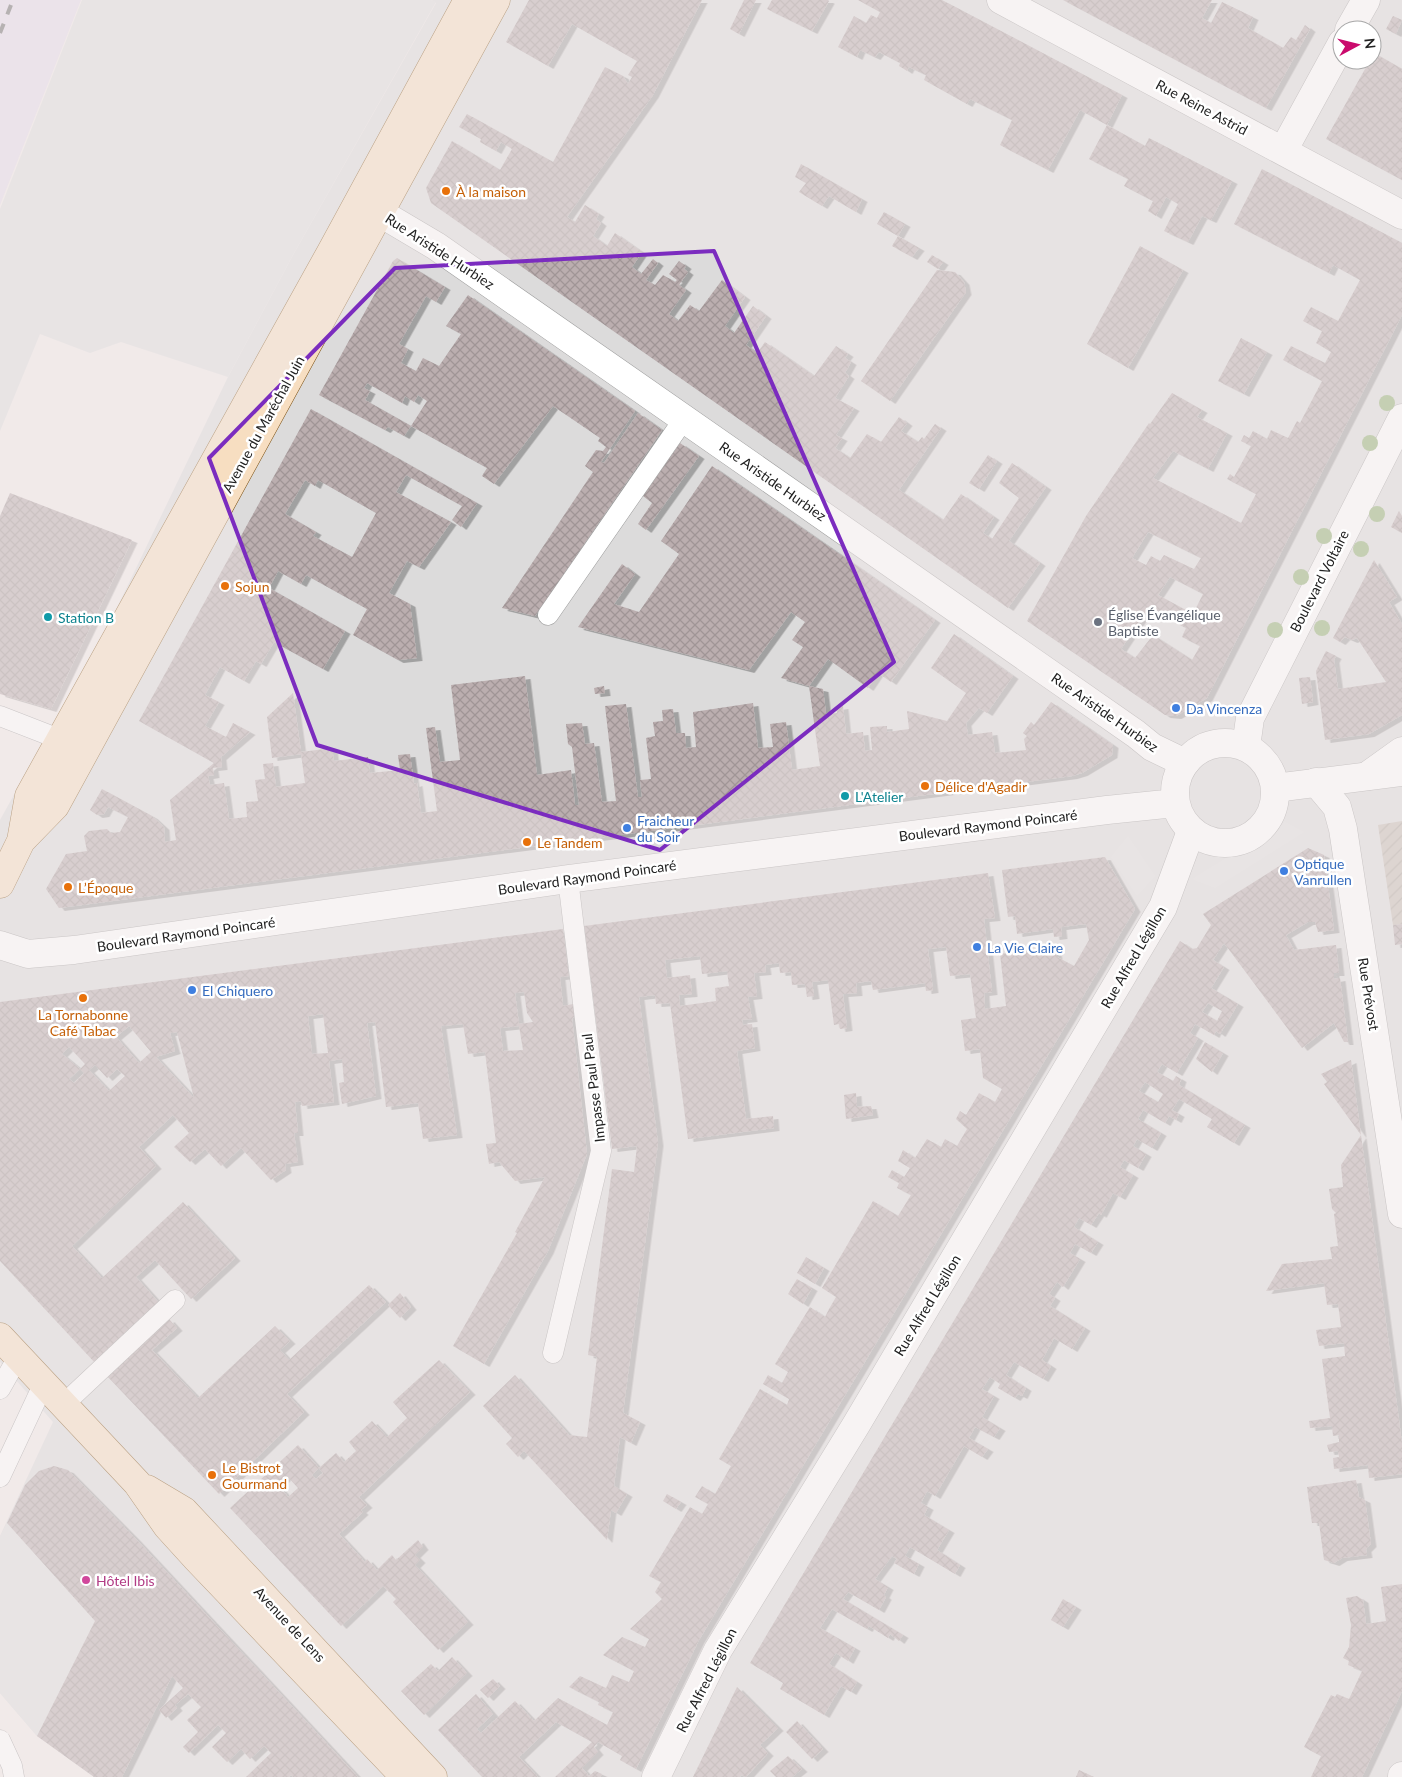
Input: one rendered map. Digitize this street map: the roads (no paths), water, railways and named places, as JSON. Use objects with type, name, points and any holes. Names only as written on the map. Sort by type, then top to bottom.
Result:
[{"type":"main road","name":"Avenue du Maréchal Juin","points":[[12,846],[55,806],[86,749],[370,206],[468,0]]},
{"type":"main road","name":"Avenue du Maréchal Juin","points":[[0,884],[29,796],[60,740],[370,206],[496,0]]},
{"type":"main road","name":"Avenue de Lens","points":[[0,1337],[137,1483],[167,1526],[404,1777]]},
{"type":"main road","name":"Avenue de Lens","points":[[137,1483],[184,1511],[433,1777]]},
{"type":"street","name":"Rue Reine Astrid","points":[[1003,0],[1402,215]]},
{"type":"street","points":[[1355,20],[1366,0]]},
{"type":"street","points":[[1283,151],[1332,61]]},
{"type":"street","name":"Rue Aristide Hurbiez","points":[[370,206],[436,246],[1152,747],[1185,763]]},
{"type":"street","name":"Boulevard Voltaire","points":[[1246,747],[1250,718],[1402,418]]},
{"type":"street","points":[[1229,743],[1246,747],[1260,757],[1270,771],[1275,788],[1274,805],[1267,821],[1255,834],[1240,842],[1223,844],[1205,840],[1191,831],[1181,818],[1175,803],[1176,782],[1185,763],[1197,751],[1213,744],[1229,743]]},
{"type":"street","points":[[1367,776],[1402,751]]},
{"type":"street","points":[[1275,788],[1402,772]]},
{"type":"street","name":"Rue Prévost","points":[[1316,782],[1337,808],[1343,828],[1402,1214]]},
{"type":"street","name":"Boulevard Raymond Poincaré","points":[[0,945],[28,954],[74,950],[568,879],[1107,810],[1175,803]]},
{"type":"street","name":"Rue Alfred Légillon","points":[[656,1777],[718,1650],[856,1425],[1163,907],[1191,831]]},
{"type":"lane","points":[[548,615],[684,419]]},
{"type":"lane","points":[[0,716],[86,749]]},
{"type":"lane","name":"Impasse Paul Paul","points":[[553,1353],[601,1151],[568,879]]},
{"type":"lane","points":[[64,1404],[175,1300]]},
{"type":"lane","points":[[0,1389],[18,1357]]},
{"type":"lane","points":[[0,1477],[44,1383]]},
{"type":"lane","points":[[0,1740],[12,1766],[14,1777]]},
{"type":"railway","points":[[0,33],[13,0]]},
{"type":"place","name":"À la maison","points":[[446,191]]},
{"type":"place","name":"Sojun","points":[[225,586]]},
{"type":"place","name":"Station B","points":[[48,617]]},
{"type":"place","name":"Église Évangélique Baptiste","points":[[1098,622]]},
{"type":"place","name":"Da Vincenza","points":[[1176,708]]},
{"type":"place","name":"Délice d'Agadir","points":[[925,786]]},
{"type":"place","name":"L'Atelier","points":[[845,796]]},
{"type":"place","name":"Fraicheur du Soir","points":[[627,828]]},
{"type":"place","name":"Le Tandem","points":[[527,842]]},
{"type":"place","name":"Optique Vanrullen","points":[[1284,871]]},
{"type":"place","name":"L’Époque","points":[[68,887]]},
{"type":"place","name":"La Vie Claire","points":[[977,947]]},
{"type":"place","name":"El Chiquero","points":[[192,990]]},
{"type":"place","name":"La Tornabonne Café Tabac","points":[[83,998]]},
{"type":"place","name":"Le Bistrot Gourmand","points":[[212,1475]]},
{"type":"place","name":"Hôtel Ibis","points":[[86,1580]]}]
